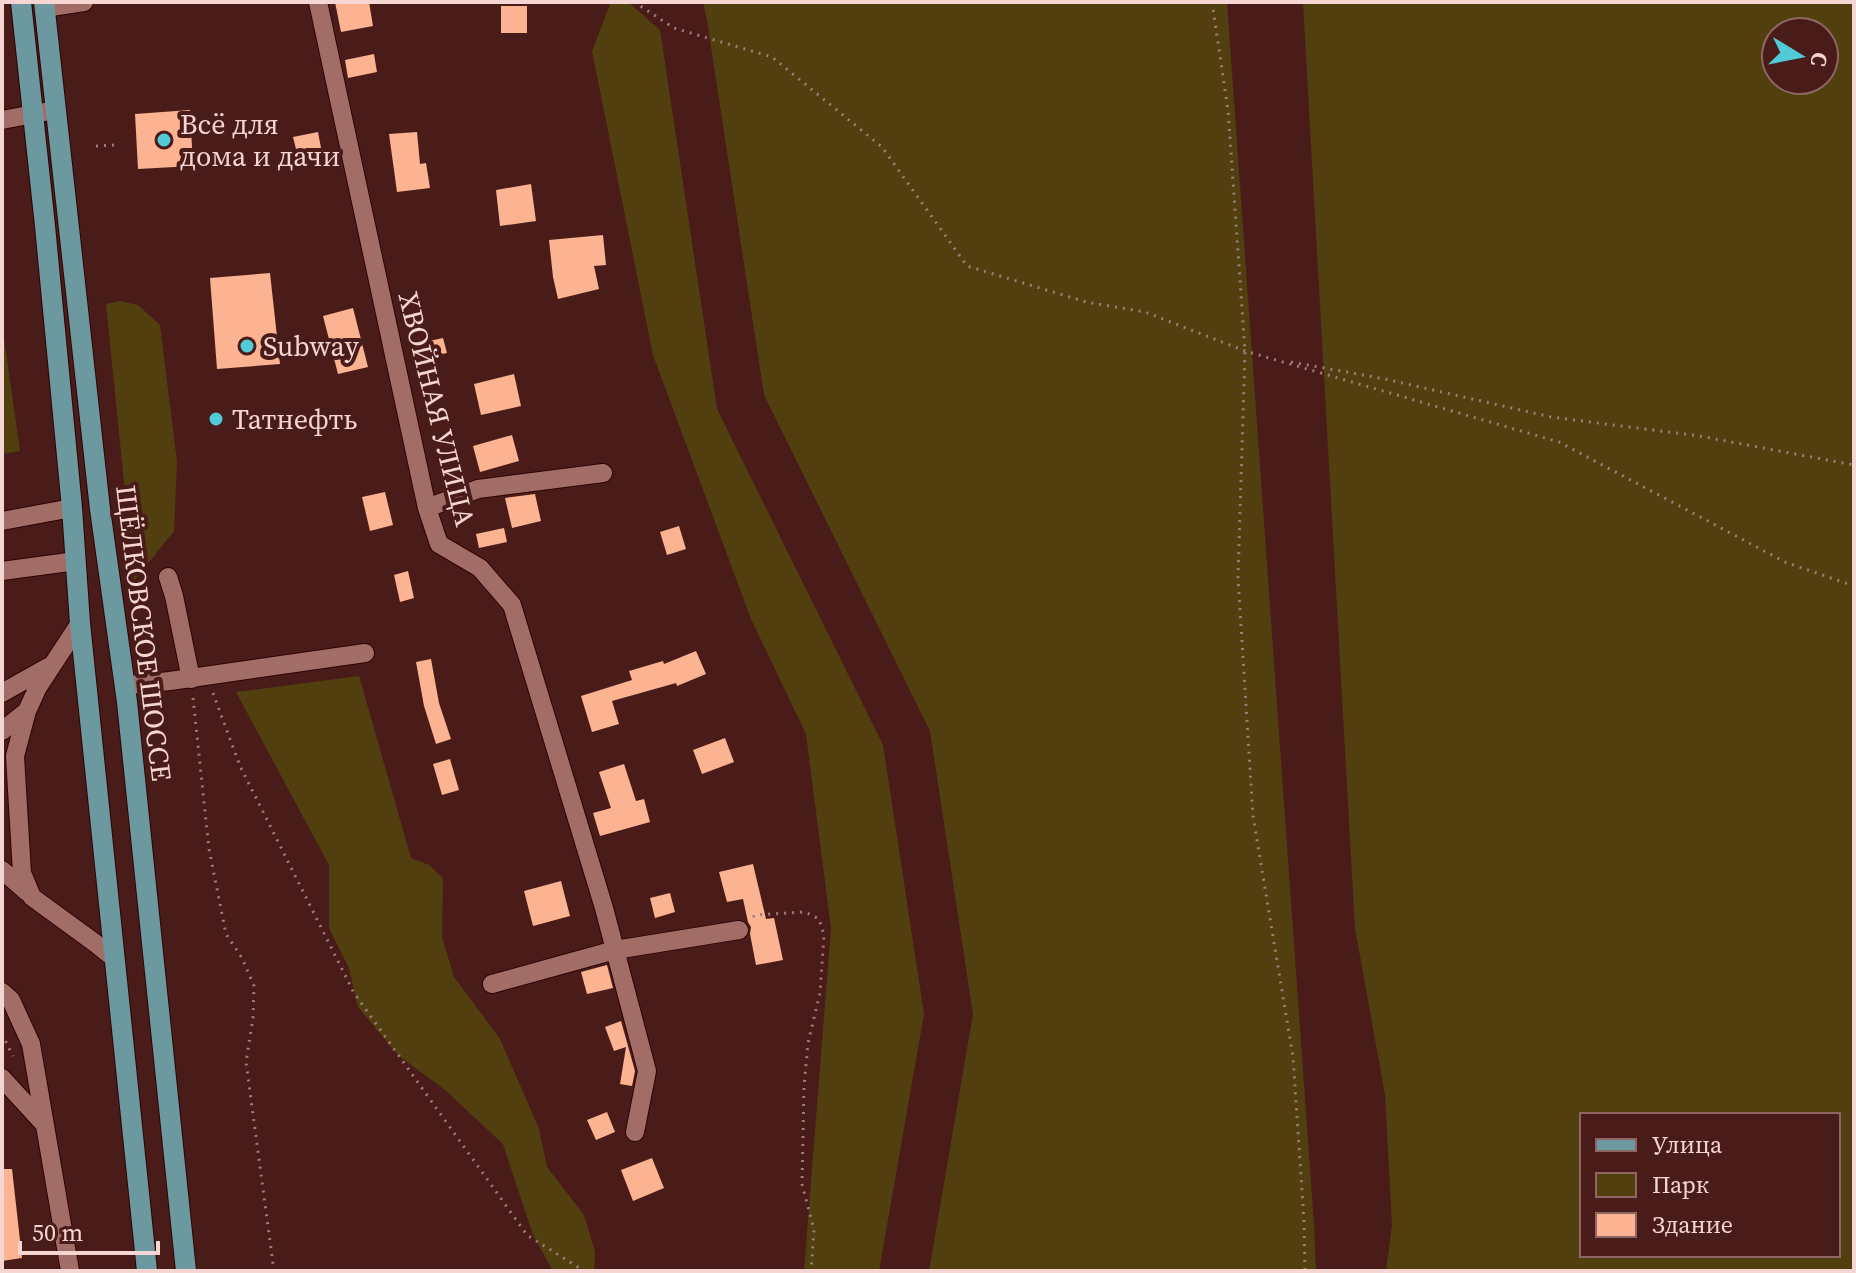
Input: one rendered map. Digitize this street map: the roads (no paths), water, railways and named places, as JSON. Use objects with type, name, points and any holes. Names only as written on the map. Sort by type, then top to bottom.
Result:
[{"type":"main road","name":"ЩЁЛКОВСКОЕ ШОССЕ","points":[[21,2],[72,508],[80,623],[147,1271]]},
{"type":"main road","name":"ЩЁЛКОВСКОЕ ШОССЕ","points":[[44,5],[100,509],[127,702],[186,1271]]},
{"type":"street","points":[[44,5],[84,2]]},
{"type":"street","name":"ХВОЙНАЯ УЛИЦА","points":[[318,2],[427,508],[439,544],[480,568],[512,605],[615,950],[647,1071],[635,1132]]},
{"type":"street","points":[[2,120],[55,110]]},
{"type":"street","points":[[427,508],[478,489],[603,473]]},
{"type":"street","points":[[2,521],[72,508]]},
{"type":"street","points":[[2,571],[76,561]]},
{"type":"street","points":[[168,577],[191,679]]},
{"type":"street","points":[[32,897],[22,873],[15,756],[27,711],[38,687],[80,623]]},
{"type":"street","points":[[130,685],[365,653]]},
{"type":"street","points":[[2,693],[50,666]]},
{"type":"street","points":[[2,731],[27,711]]},
{"type":"street","points":[[2,870],[32,897],[115,959]]},
{"type":"street","points":[[492,984],[615,950],[739,930]]},
{"type":"street","points":[[2,992],[11,1000],[31,1044],[70,1271]]},
{"type":"street","points":[[2,1078],[45,1125]]},
{"type":"place","name":"Всё для дома и дачи","points":[[164,140]]},
{"type":"place","name":"Subway","points":[[247,346]]},
{"type":"place","name":"Татнефть","points":[[216,419]]}]
